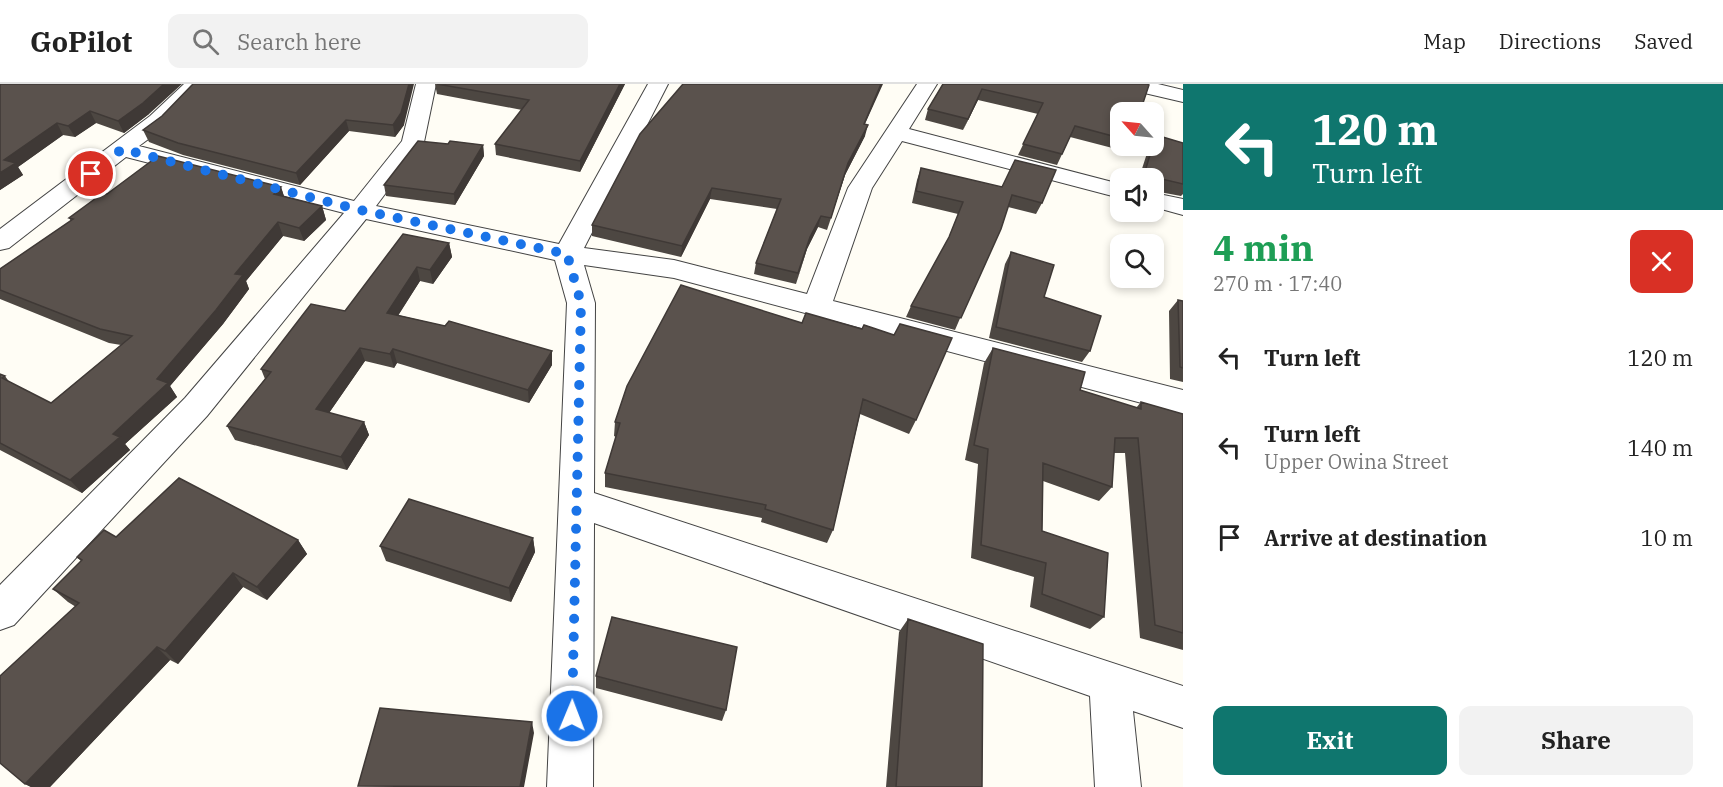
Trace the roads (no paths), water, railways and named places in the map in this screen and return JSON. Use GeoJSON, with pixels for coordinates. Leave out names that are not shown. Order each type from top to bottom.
{"type":"FeatureCollection","features":[{"type":"Feature","properties":{"kind":"street"},"geometry":{"type":"LineString","coordinates":[[0,242],[158,121],[196,84]]}},
{"type":"Feature","properties":{"kind":"street"},"geometry":{"type":"LineString","coordinates":[[0,612],[196,407],[360,210],[413,142],[426,84]]}},
{"type":"Feature","properties":{"kind":"street"},"geometry":{"type":"LineString","coordinates":[[570,787],[581,303],[567,254],[658,84]]}},
{"type":"Feature","properties":{"kind":"street"},"geometry":{"type":"LineString","coordinates":[[817,306],[860,188],[927,84]]}},
{"type":"Feature","properties":{"kind":"street"},"geometry":{"type":"LineString","coordinates":[[1130,84],[1183,96]]}},
{"type":"Feature","properties":{"kind":"street"},"geometry":{"type":"LineString","coordinates":[[897,133],[1110,188]]}},
{"type":"Feature","properties":{"kind":"street"},"geometry":{"type":"LineString","coordinates":[[122,149],[360,210],[567,254],[674,269],[1183,402]]}},
{"type":"Feature","properties":{"kind":"street"},"geometry":{"type":"LineString","coordinates":[[1164,202],[1183,207]]}},
{"type":"Feature","properties":{"kind":"street"},"geometry":{"type":"LineString","coordinates":[[577,502],[1110,685],[1183,707]]}},
{"type":"Feature","properties":{"kind":"street"},"geometry":{"type":"LineString","coordinates":[[1110,685],[1118,787]]}}]}
